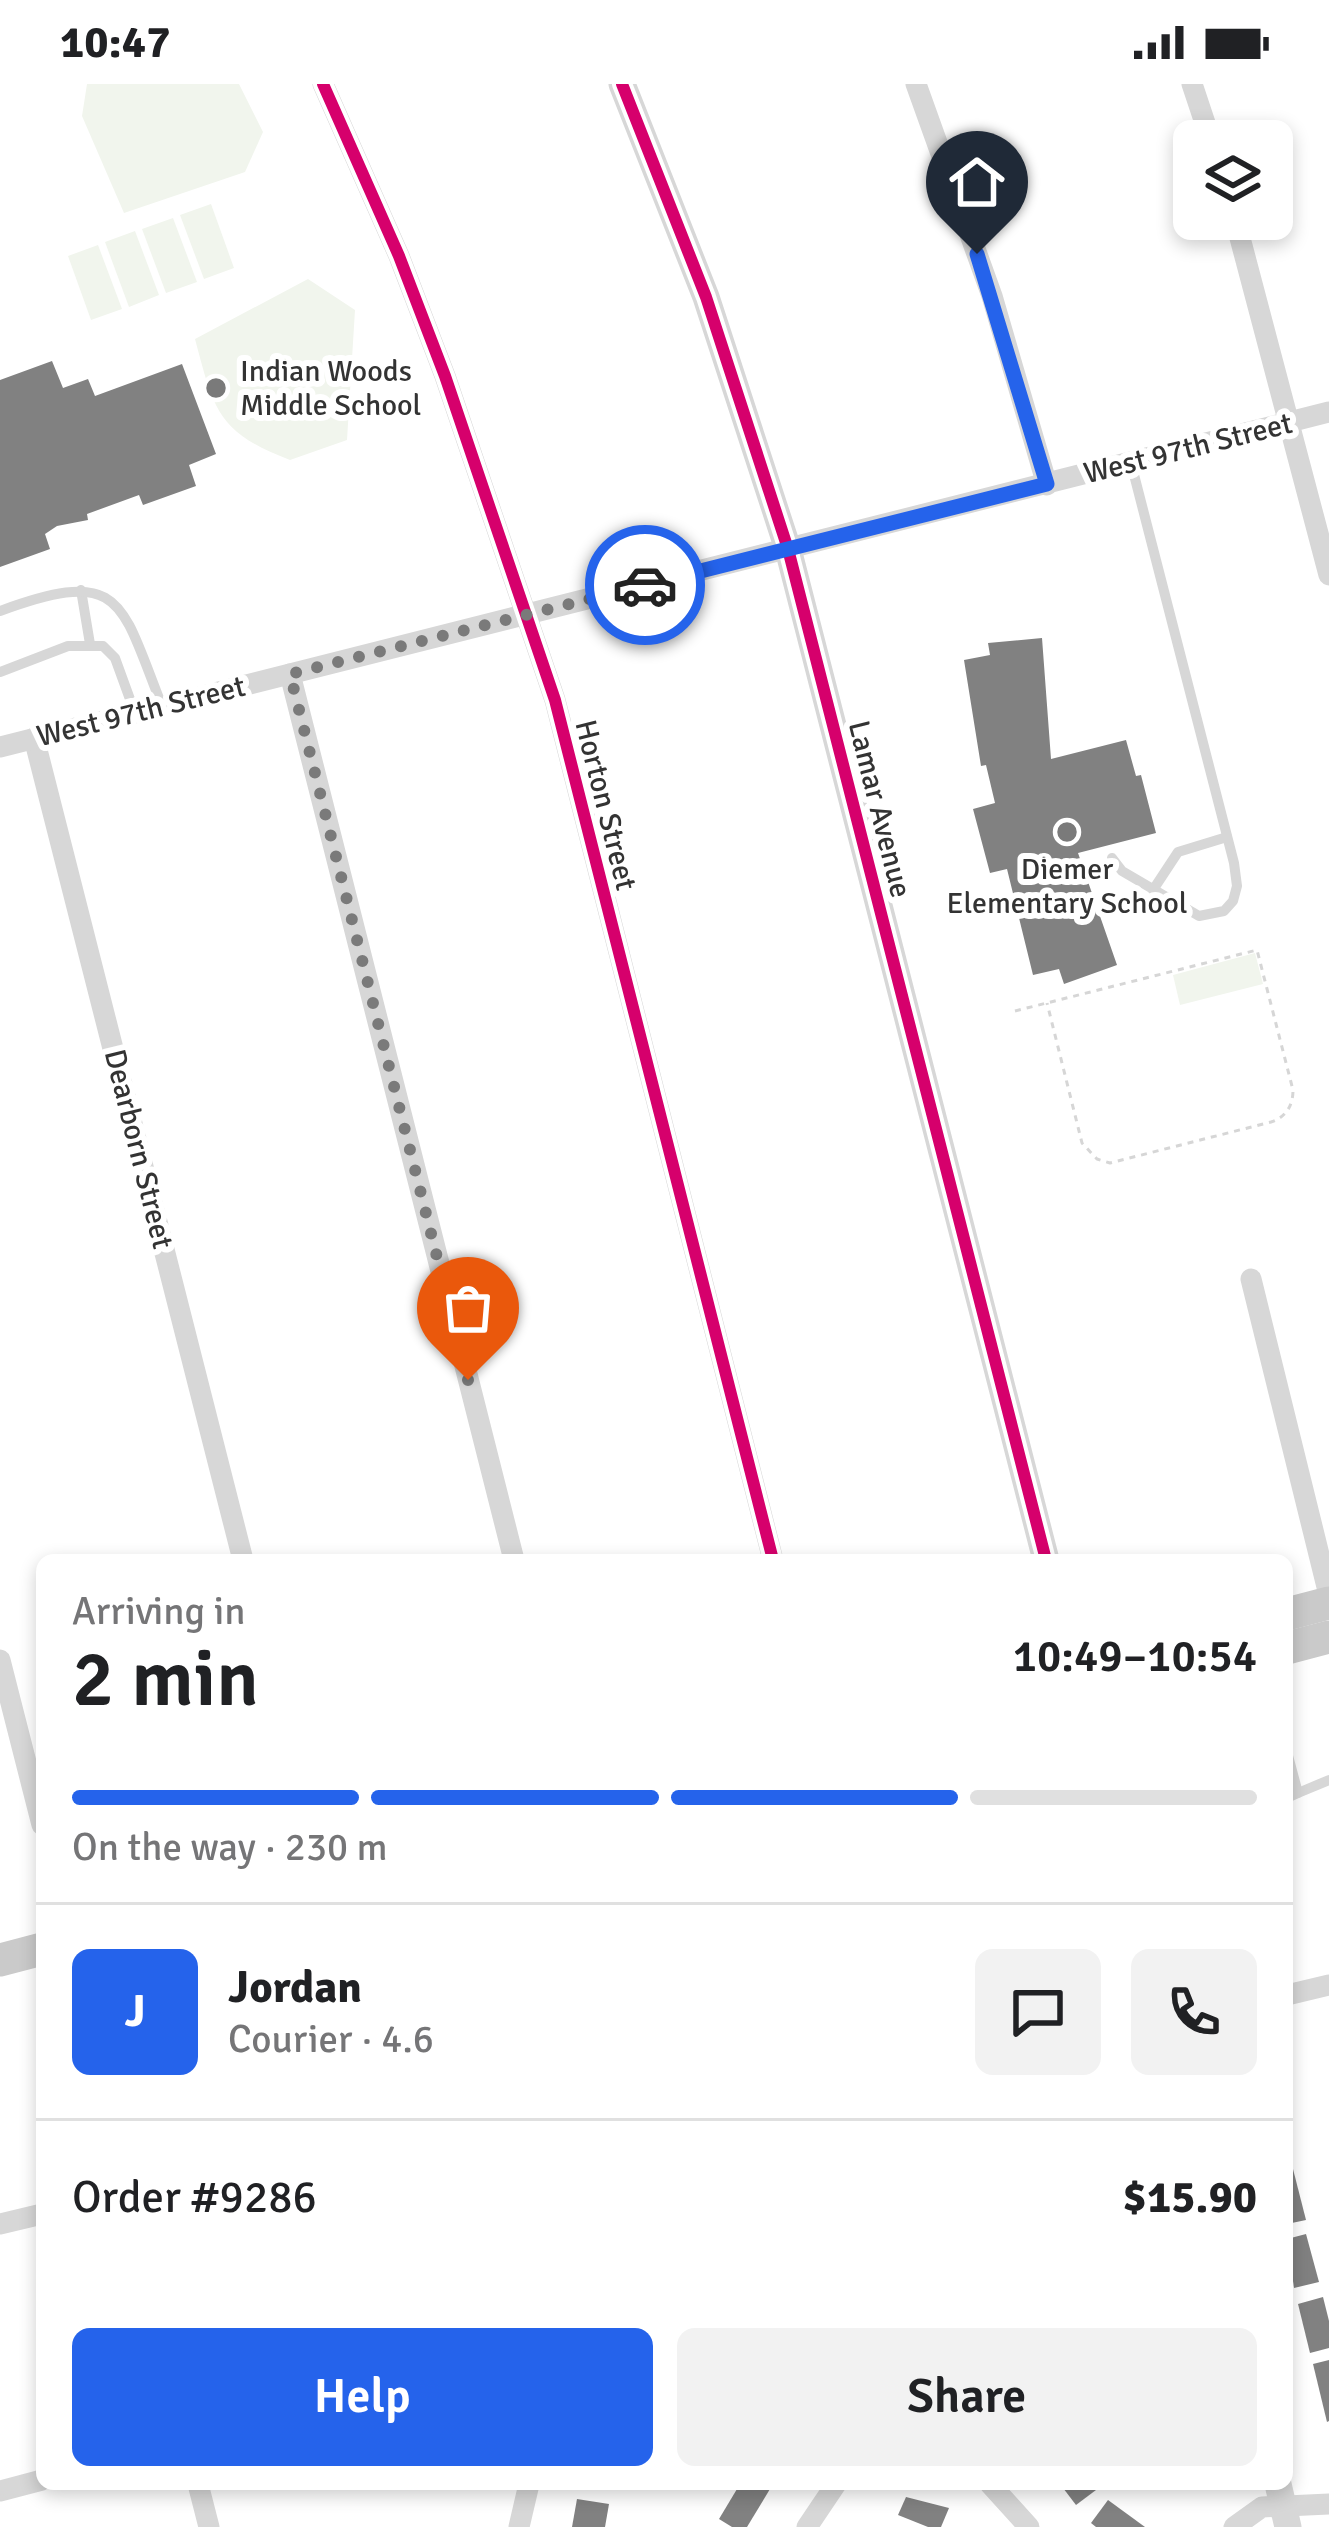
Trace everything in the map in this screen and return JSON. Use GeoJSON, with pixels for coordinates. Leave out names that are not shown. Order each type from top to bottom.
{"type":"FeatureCollection","features":[{"type":"Feature","properties":{"kind":"main road"},"geometry":{"type":"LineString","coordinates":[[1293,1611],[1329,1599]]}},
{"type":"Feature","properties":{"kind":"main road"},"geometry":{"type":"LineString","coordinates":[[1293,1646],[1329,1637]]}},
{"type":"Feature","properties":{"kind":"main road"},"geometry":{"type":"LineString","coordinates":[[0,1960],[36,1951]]}},
{"type":"Feature","properties":{"kind":"street","name":"Horton Street"},"geometry":{"type":"LineString","coordinates":[[323,84],[415,296],[555,700],[771,1554]]}},
{"type":"Feature","properties":{"kind":"street","name":"Lamar Avenue"},"geometry":{"type":"LineString","coordinates":[[622,84],[706,296],[788,549],[1044,1554]]}},
{"type":"Feature","properties":{"kind":"street"},"geometry":{"type":"LineString","coordinates":[[916,84],[992,296],[1047,484]]}},
{"type":"Feature","properties":{"kind":"street"},"geometry":{"type":"LineString","coordinates":[[1192,84],[1203,120]]}},
{"type":"Feature","properties":{"kind":"street"},"geometry":{"type":"LineString","coordinates":[[1241,240],[1329,575]]}},
{"type":"Feature","properties":{"kind":"street","name":"West 97th Street"},"geometry":{"type":"LineString","coordinates":[[0,747],[1329,412]]}},
{"type":"Feature","properties":{"kind":"street"},"geometry":{"type":"LineString","coordinates":[[290,674],[512,1554]]}},
{"type":"Feature","properties":{"kind":"street","name":"Dearborn Street"},"geometry":{"type":"LineString","coordinates":[[34,738],[241,1554]]}},
{"type":"Feature","properties":{"kind":"street"},"geometry":{"type":"LineString","coordinates":[[1251,1279],[1329,1599]]}},
{"type":"Feature","properties":{"kind":"street"},"geometry":{"type":"LineString","coordinates":[[0,1660],[36,1801]]}},
{"type":"Feature","properties":{"kind":"street"},"geometry":{"type":"LineString","coordinates":[[1293,1994],[1329,1985]]}},
{"type":"Feature","properties":{"kind":"street"},"geometry":{"type":"LineString","coordinates":[[0,2224],[36,2215]]}},
{"type":"Feature","properties":{"kind":"street"},"geometry":{"type":"LineString","coordinates":[[0,2491],[36,2482]]}},
{"type":"Feature","properties":{"kind":"street"},"geometry":{"type":"LineString","coordinates":[[199,2490],[208,2527]]}},
{"type":"Feature","properties":{"kind":"street"},"geometry":{"type":"LineString","coordinates":[[519,2527],[528,2490]]}},
{"type":"Feature","properties":{"kind":"street"},"geometry":{"type":"LineString","coordinates":[[807,2527],[832,2490]]}},
{"type":"Feature","properties":{"kind":"street"},"geometry":{"type":"LineString","coordinates":[[996,2490],[1029,2527]]}},
{"type":"Feature","properties":{"kind":"street"},"geometry":{"type":"LineString","coordinates":[[1234,2527],[1262,2507],[1329,2504]]}},
{"type":"Feature","properties":{"kind":"lane"},"geometry":{"type":"LineString","coordinates":[[1112,858],[1118,868],[1199,916],[1224,911],[1233,901],[1237,886],[1227,837],[1131,463]]}},
{"type":"Feature","properties":{"kind":"lane"},"geometry":{"type":"LineString","coordinates":[[0,611],[64,590],[107,598],[121,610],[161,706]]}},
{"type":"Feature","properties":{"kind":"lane"},"geometry":{"type":"LineString","coordinates":[[81,590],[91,644]]}},
{"type":"Feature","properties":{"kind":"lane"},"geometry":{"type":"LineString","coordinates":[[0,672],[68,646],[103,646],[115,658],[135,712]]}},
{"type":"Feature","properties":{"kind":"lane"},"geometry":{"type":"LineString","coordinates":[[1153,890],[1178,852],[1227,837]]}},
{"type":"Feature","properties":{"kind":"lane"},"geometry":{"type":"LineString","coordinates":[[1293,1796],[1329,1780]]}},
{"type":"Feature","properties":{"kind":"path"},"geometry":{"type":"LineString","coordinates":[[1015,1011],[1256,950],[1293,1090],[1291,1105],[1282,1117],[1270,1122],[1110,1162],[1097,1159],[1082,1143],[1047,1003]]}},
{"type":"Feature","properties":{"kind":"shaded area"},"geometry":{"type":"Polygon","coordinates":[[[87,84],[239,84],[263,132],[245,172],[124,213],[82,116],[87,84]]]}},
{"type":"Feature","properties":{"kind":"shaded area"},"geometry":{"type":"Polygon","coordinates":[[[211,204],[234,268],[204,279],[180,215],[211,204]]]}},
{"type":"Feature","properties":{"kind":"shaded area"},"geometry":{"type":"Polygon","coordinates":[[[173,218],[197,282],[166,293],[142,229],[173,218]]]}},
{"type":"Feature","properties":{"kind":"shaded area"},"geometry":{"type":"Polygon","coordinates":[[[135,231],[159,295],[129,307],[105,242],[135,231]]]}},
{"type":"Feature","properties":{"kind":"shaded area"},"geometry":{"type":"Polygon","coordinates":[[[98,245],[122,309],[91,320],[68,256],[98,245]]]}},
{"type":"Feature","properties":{"kind":"shaded area"},"geometry":{"type":"Polygon","coordinates":[[[308,279],[355,310],[347,440],[290,460],[247,439],[222,416],[195,339],[308,279]]]}},
{"type":"Feature","properties":{"kind":"shaded area"},"geometry":{"type":"Polygon","coordinates":[[[1255,953],[1263,984],[1180,1005],[1173,975],[1255,953]]]}},
{"type":"Feature","properties":{"kind":"building"},"geometry":{"type":"Polygon","coordinates":[[[52,361],[63,388],[88,379],[95,396],[182,364],[216,454],[189,465],[196,486],[143,505],[139,495],[87,514],[88,520],[57,526],[45,534],[50,549],[0,567],[0,380],[52,361]]]}},
{"type":"Feature","properties":{"kind":"building"},"geometry":{"type":"Polygon","coordinates":[[[1042,638],[1051,759],[1126,740],[1156,833],[1078,853],[1117,965],[1064,984],[1059,969],[1033,975],[1007,869],[990,873],[973,809],[995,803],[986,765],[981,766],[964,660],[990,655],[988,643],[1042,638]]]}},
{"type":"Feature","properties":{"kind":"building"},"geometry":{"type":"Polygon","coordinates":[[[1293,2169],[1306,2220],[1293,2223],[1293,2169]]]}},
{"type":"Feature","properties":{"kind":"building"},"geometry":{"type":"Polygon","coordinates":[[[1306,2234],[1319,2282],[1294,2288],[1293,2237],[1306,2234]]]}},
{"type":"Feature","properties":{"kind":"building"},"geometry":{"type":"Polygon","coordinates":[[[1323,2297],[1329,2348],[1310,2353],[1298,2304],[1323,2297]]]}},
{"type":"Feature","properties":{"kind":"building"},"geometry":{"type":"Polygon","coordinates":[[[1329,2360],[1329,2421],[1327,2422],[1313,2364],[1329,2360]]]}},
{"type":"Feature","properties":{"kind":"building"},"geometry":{"type":"Polygon","coordinates":[[[736,2490],[769,2490],[747,2527],[732,2527],[719,2519],[736,2490]]]}},
{"type":"Feature","properties":{"kind":"building"},"geometry":{"type":"Polygon","coordinates":[[[1065,2490],[1096,2490],[1076,2505],[1065,2490]]]}},
{"type":"Feature","properties":{"kind":"building"},"geometry":{"type":"Polygon","coordinates":[[[906,2497],[949,2508],[941,2527],[898,2515],[906,2497]]]}},
{"type":"Feature","properties":{"kind":"building"},"geometry":{"type":"Polygon","coordinates":[[[577,2499],[609,2504],[605,2527],[572,2527],[577,2499]]]}},
{"type":"Feature","properties":{"kind":"building"},"geometry":{"type":"Polygon","coordinates":[[[1108,2500],[1145,2527],[1096,2527],[1091,2523],[1108,2500]]]}},
{"type":"Feature","properties":{"kind":"cycle path"},"geometry":{"type":"LineString","coordinates":[[323,84],[399,256],[445,376],[555,700],[771,1554]]}},
{"type":"Feature","properties":{"kind":"cycle path"},"geometry":{"type":"LineString","coordinates":[[622,84],[706,297],[788,549],[1044,1554]]}},
{"type":"Feature","properties":{"kind":"way so far"},"geometry":{"type":"LineString","coordinates":[[468,1380],[290,674],[645,585]]}},
{"type":"Feature","properties":{"kind":"place","name":"Indian Woods Middle School"},"geometry":{"type":"Point","coordinates":[216,388]}},
{"type":"Feature","properties":{"kind":"place","name":"Diemer Elementary School"},"geometry":{"type":"Point","coordinates":[1067,832]}},
{"type":"Feature","properties":{"kind":"route"},"geometry":{"type":"LineString","coordinates":[[645,585],[1047,484],[977,254]]}}]}
